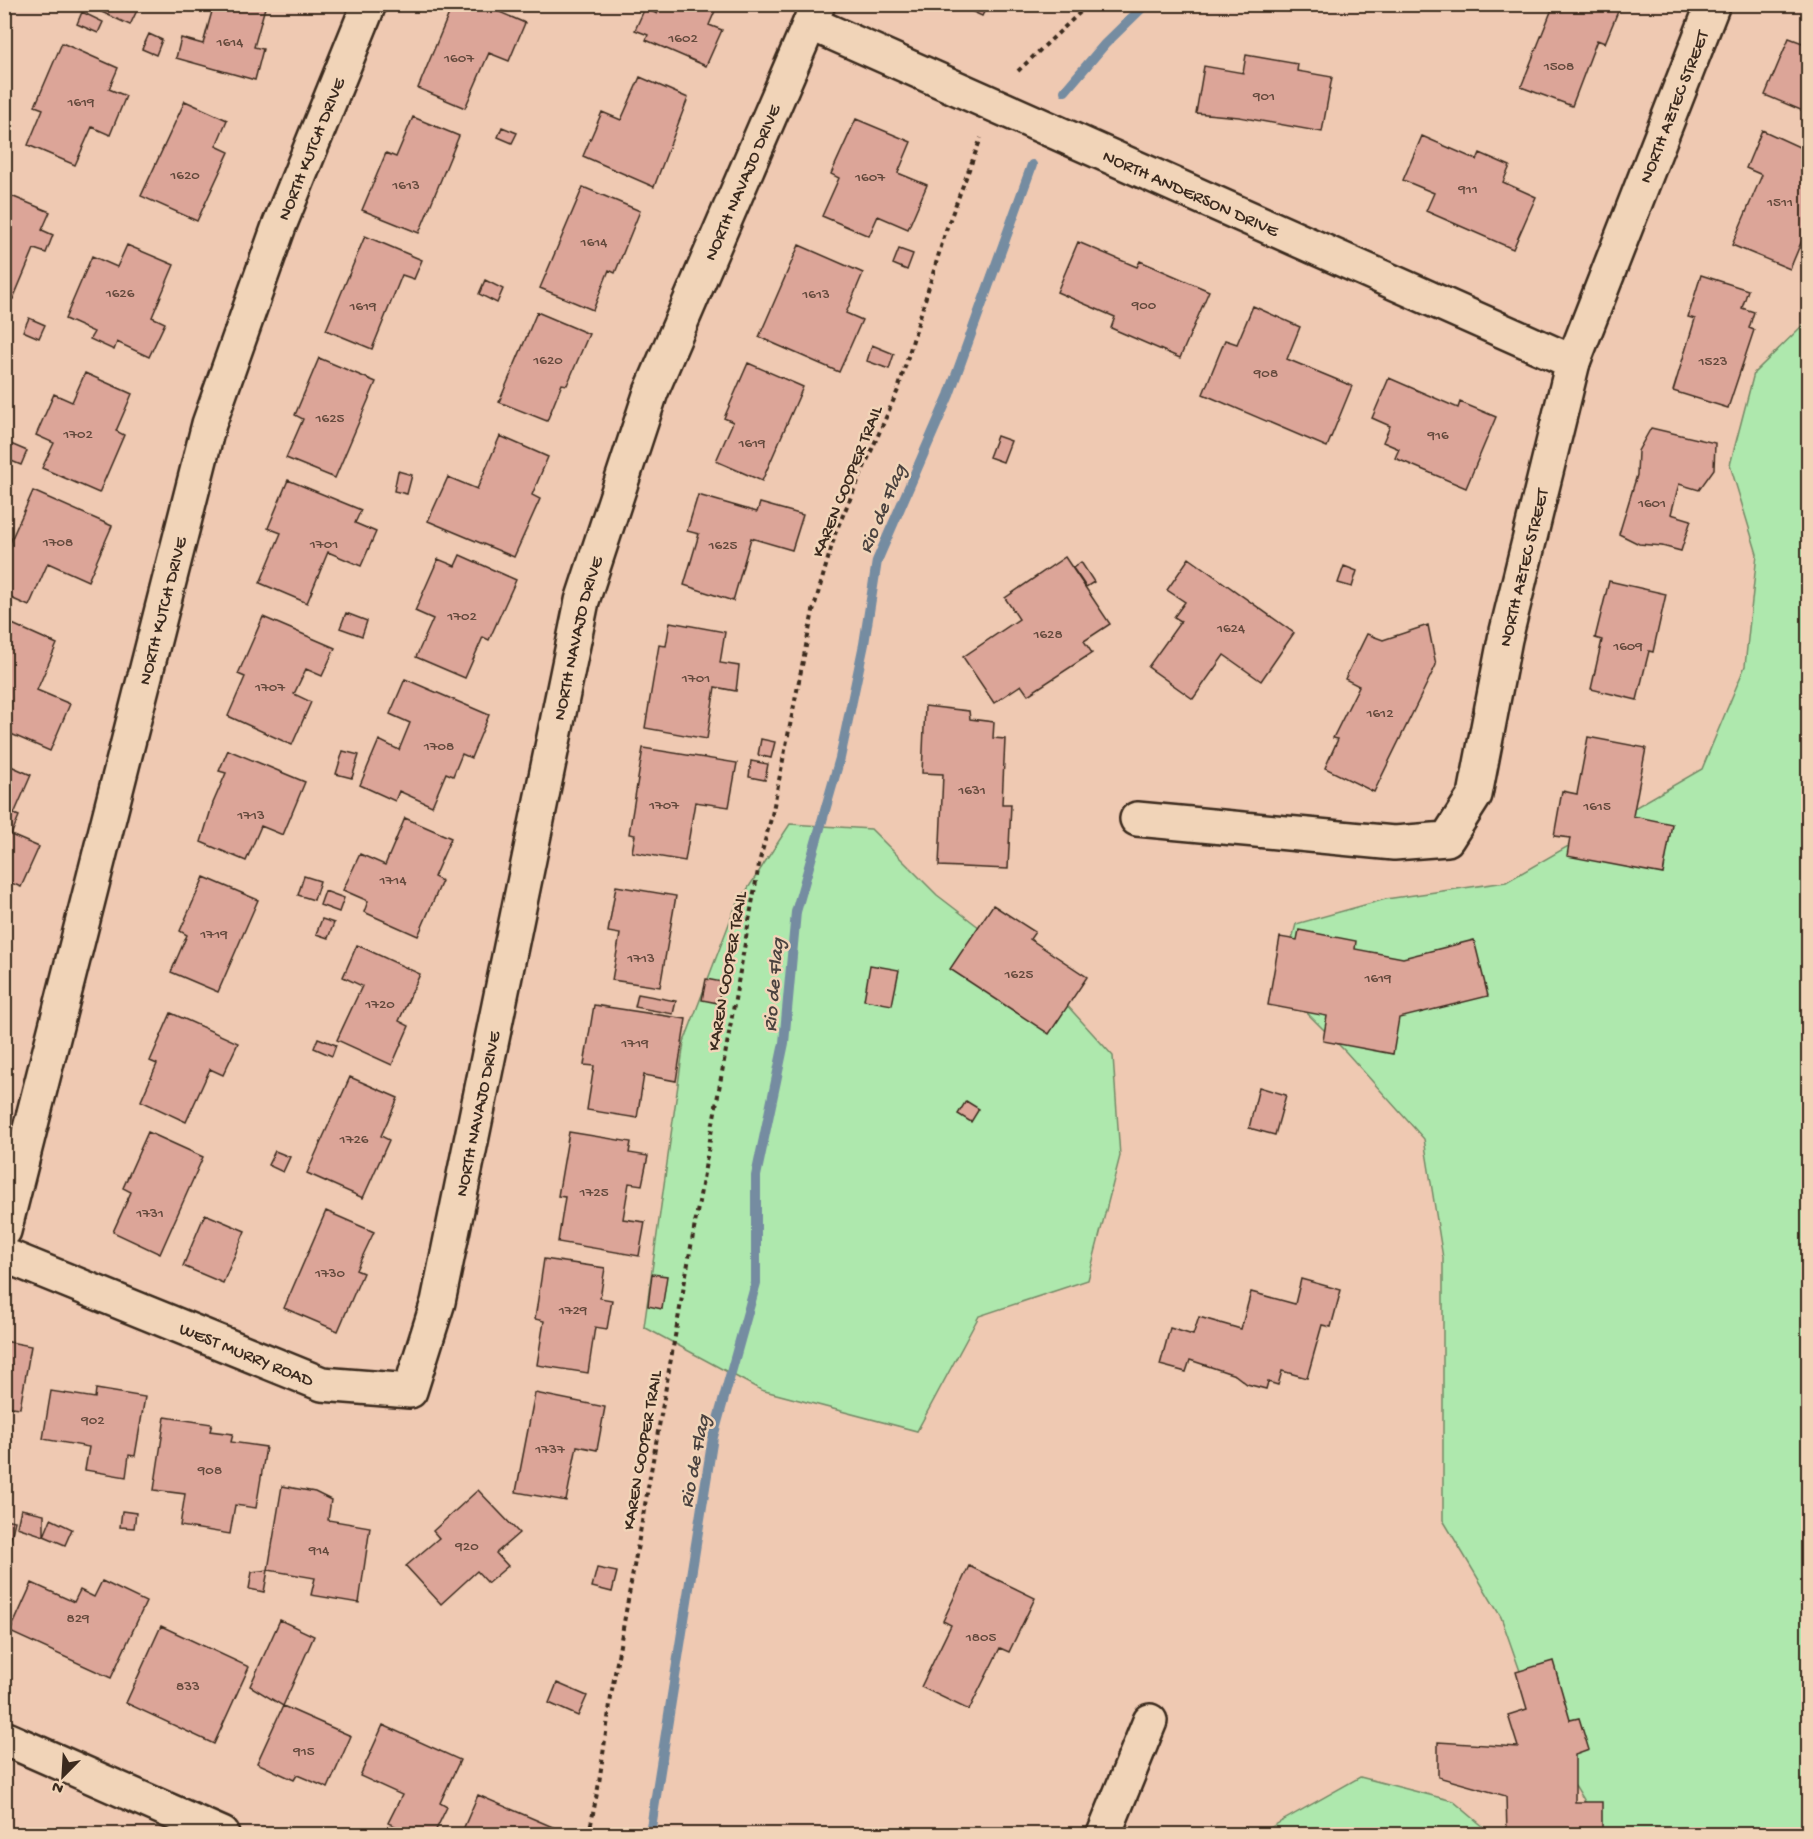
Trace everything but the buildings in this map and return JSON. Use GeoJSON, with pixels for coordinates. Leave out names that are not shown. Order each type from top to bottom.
{"type":"FeatureCollection","features":[{"type":"Feature","properties":{"kind":"street","name":"NORTH KUTCH DRIVE"},"geometry":{"type":"LineString","coordinates":[[4,1232],[209,424],[279,226],[369,4]]}},
{"type":"Feature","properties":{"kind":"street","name":"NORTH AZTEC STREET"},"geometry":{"type":"LineString","coordinates":[[1137,819],[1394,843],[1447,838],[1475,795],[1505,639],[1572,362],[1713,4]]}},
{"type":"Feature","properties":{"kind":"street","name":"NORTH ANDERSON DRIVE"},"geometry":{"type":"LineString","coordinates":[[814,14],[1572,362]]}},
{"type":"Feature","properties":{"kind":"street","name":"NORTH NAVAJO DRIVE"},"geometry":{"type":"LineString","coordinates":[[438,1302],[582,601],[651,392],[814,14]]}},
{"type":"Feature","properties":{"kind":"street","name":"WEST MURRY ROAD"},"geometry":{"type":"LineString","coordinates":[[4,1254],[322,1384],[410,1391],[438,1302]]}},
{"type":"Feature","properties":{"kind":"street"},"geometry":{"type":"LineString","coordinates":[[1104,1834],[1150,1721]]}},
{"type":"Feature","properties":{"kind":"street"},"geometry":{"type":"LineString","coordinates":[[4,1738],[222,1834]]}},
{"type":"Feature","properties":{"kind":"path"},"geometry":{"type":"LineString","coordinates":[[1018,71],[1089,4]]}},
{"type":"Feature","properties":{"kind":"path","name":"KAREN COOPER TRAIL"},"geometry":{"type":"LineString","coordinates":[[589,1834],[599,1783],[612,1690],[760,859],[772,815],[813,611],[836,531],[898,390],[946,230],[981,137]]}},
{"type":"Feature","properties":{"kind":"green space"},"geometry":{"type":"Polygon","coordinates":[[[1808,320],[1808,1834],[1578,1834],[1586,1803],[1539,1725],[1501,1617],[1443,1520],[1443,1258],[1424,1139],[1346,1052],[1280,986],[1296,924],[1386,899],[1506,882],[1702,769],[1745,666],[1757,554],[1730,465],[1754,373],[1808,320]]]}},
{"type":"Feature","properties":{"kind":"green space"},"geometry":{"type":"Polygon","coordinates":[[[790,824],[871,829],[937,895],[1035,970],[1113,1056],[1120,1156],[1088,1280],[979,1316],[917,1431],[761,1390],[644,1327],[684,1042],[735,908],[790,824]]]}},
{"type":"Feature","properties":{"kind":"green space"},"geometry":{"type":"Polygon","coordinates":[[[1360,1777],[1453,1801],[1492,1834],[1259,1834],[1360,1777]]]}},
{"type":"Feature","properties":{"kind":"waterway","name":"Rio de Flag"},"geometry":{"type":"LineString","coordinates":[[1065,91],[1105,44],[1146,4]]}},
{"type":"Feature","properties":{"kind":"waterway","name":"Rio de Flag"},"geometry":{"type":"LineString","coordinates":[[650,1834],[713,1437],[756,1283],[756,1176],[784,1043],[796,912],[840,758],[864,644],[877,561],[949,395],[1032,165]]}}]}
